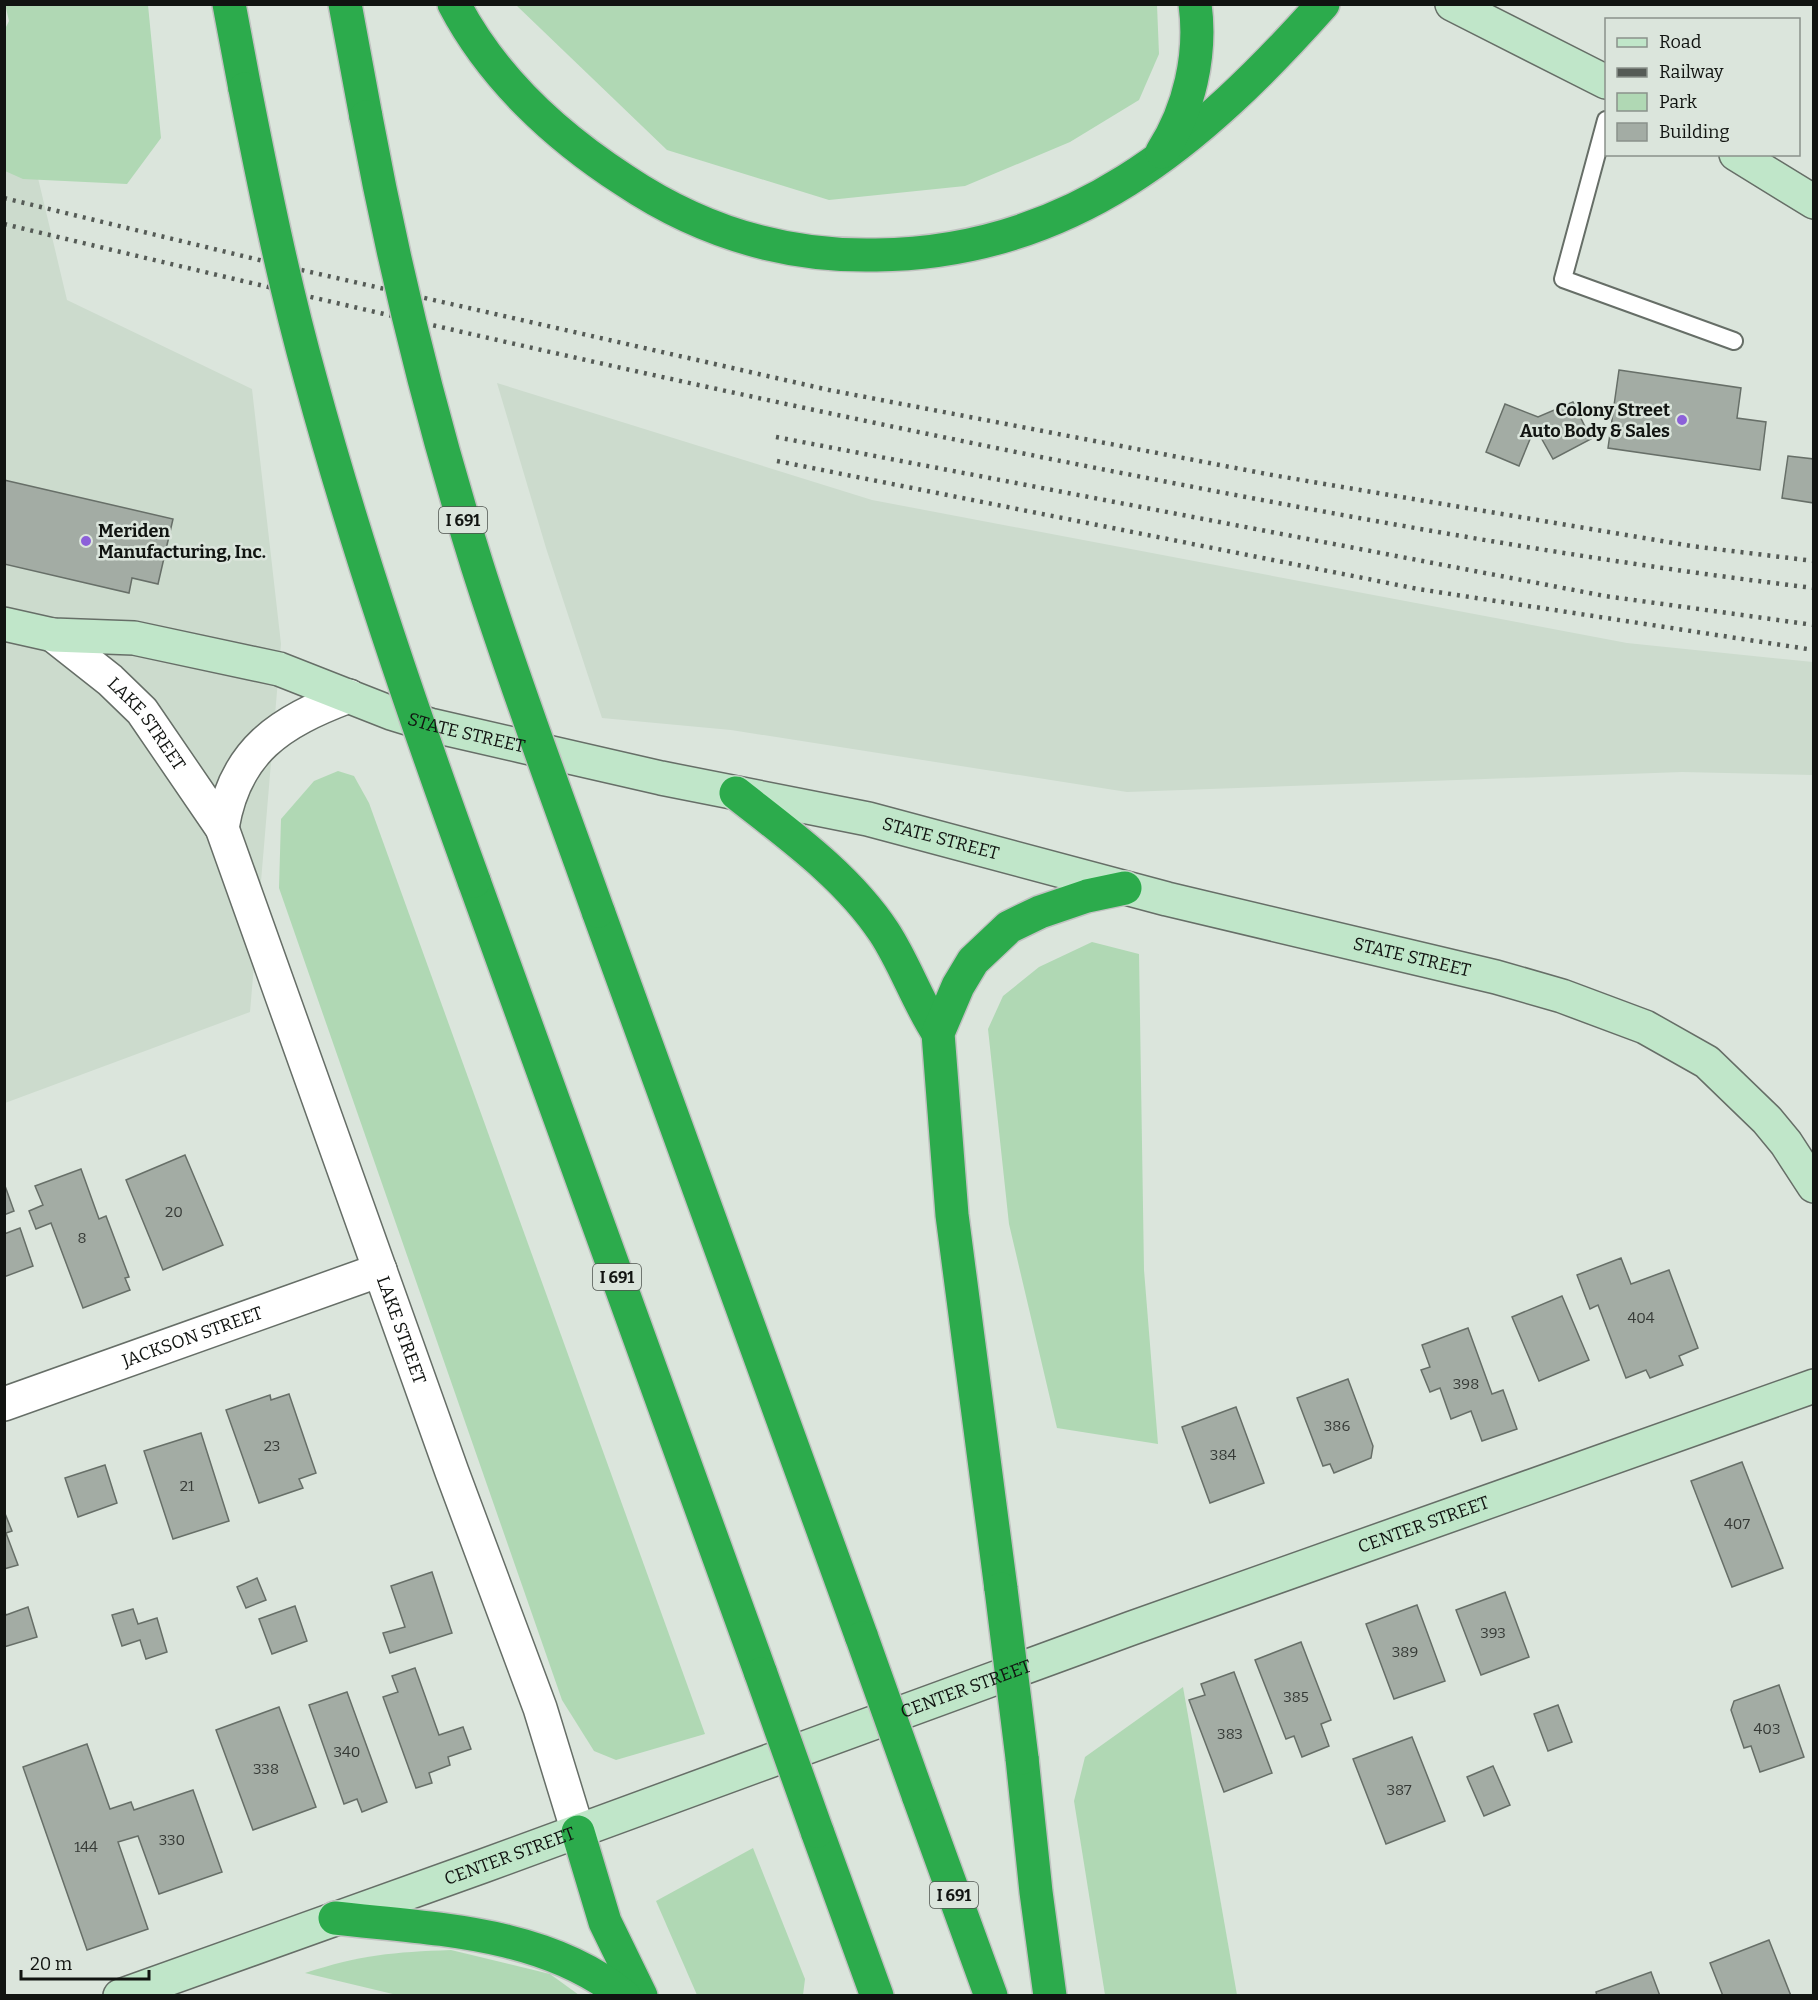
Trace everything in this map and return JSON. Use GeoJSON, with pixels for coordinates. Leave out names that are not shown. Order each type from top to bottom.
{"type":"FeatureCollection","features":[{"type":"Feature","properties":{"kind":"highway","name":"I 691"},"geometry":{"type":"LineString","coordinates":[[230,4],[245,89],[289,295],[332,457],[404,687],[877,1995]]}},
{"type":"Feature","properties":{"kind":"highway","name":"I 691"},"geometry":{"type":"LineString","coordinates":[[345,4],[366,117],[411,328],[449,473],[508,660],[991,1995]]}},
{"type":"Feature","properties":{"kind":"highway"},"geometry":{"type":"LineString","coordinates":[[454,4],[473,36],[511,85],[555,127],[597,162],[639,190],[694,220],[734,235],[776,246],[818,253],[870,256],[927,253],[982,244],[1059,218],[1097,198],[1195,132],[1233,99],[1323,4]]}},
{"type":"Feature","properties":{"kind":"highway"},"geometry":{"type":"LineString","coordinates":[[1157,159],[1176,127],[1188,94],[1197,34],[1195,4]]}},
{"type":"Feature","properties":{"kind":"highway"},"geometry":{"type":"LineString","coordinates":[[736,793],[814,858],[867,909],[896,952],[939,1033],[952,1215],[1001,1589],[1050,1995]]}},
{"type":"Feature","properties":{"kind":"highway"},"geometry":{"type":"LineString","coordinates":[[939,1033],[966,972],[981,951],[1009,927],[1068,903],[1125,888]]}},
{"type":"Feature","properties":{"kind":"highway"},"geometry":{"type":"LineString","coordinates":[[578,1832],[605,1922],[642,1995]]}},
{"type":"Feature","properties":{"kind":"highway"},"geometry":{"type":"LineString","coordinates":[[335,1918],[466,1934],[526,1947],[583,1967],[624,1995]]}},
{"type":"Feature","properties":{"kind":"main road"},"geometry":{"type":"LineString","coordinates":[[1452,4],[1605,81]]}},
{"type":"Feature","properties":{"kind":"main road"},"geometry":{"type":"LineString","coordinates":[[1739,156],[1814,202]]}},
{"type":"Feature","properties":{"kind":"main road","name":"STATE STREET"},"geometry":{"type":"LineString","coordinates":[[4,624],[53,635],[113,636],[185,648],[279,669],[430,725],[736,793],[868,819],[1125,888],[1496,976],[1581,1002],[1645,1027],[1688,1049],[1727,1080],[1786,1143],[1814,1186]]}},
{"type":"Feature","properties":{"kind":"main road","name":"CENTER STREET"},"geometry":{"type":"LineString","coordinates":[[120,1995],[578,1832],[1166,1616],[1814,1386]]}},
{"type":"Feature","properties":{"kind":"street","name":"LAKE STREET"},"geometry":{"type":"LineString","coordinates":[[53,635],[110,680],[142,711],[222,828],[540,1708],[578,1832]]}},
{"type":"Feature","properties":{"kind":"street"},"geometry":{"type":"LineString","coordinates":[[222,828],[232,790],[255,749],[293,721],[349,696]]}},
{"type":"Feature","properties":{"kind":"street","name":"JACKSON STREET"},"geometry":{"type":"LineString","coordinates":[[4,1404],[380,1270]]}},
{"type":"Feature","properties":{"kind":"lane"},"geometry":{"type":"LineString","coordinates":[[1605,124],[1563,279],[1734,341]]}},
{"type":"Feature","properties":{"kind":"shaded area"},"geometry":{"type":"Polygon","coordinates":[[[4,35],[67,300],[252,389],[281,644],[250,1012],[5,1103],[4,35]]]}},
{"type":"Feature","properties":{"kind":"shaded area"},"geometry":{"type":"Polygon","coordinates":[[[497,383],[872,500],[1627,643],[1813,662],[1813,775],[1682,772],[1127,792],[731,730],[602,718],[546,548],[497,383]]]}},
{"type":"Feature","properties":{"kind":"green space"},"geometry":{"type":"Polygon","coordinates":[[[5,4],[148,5],[161,138],[127,184],[23,179],[5,171],[4,31],[9,21],[5,4]]]}},
{"type":"Feature","properties":{"kind":"green space"},"geometry":{"type":"Polygon","coordinates":[[[516,5],[1157,5],[1159,54],[1139,100],[1070,142],[965,186],[829,200],[667,150],[516,5]]]}},
{"type":"Feature","properties":{"kind":"green space"},"geometry":{"type":"Polygon","coordinates":[[[338,771],[354,776],[369,803],[705,1734],[616,1760],[594,1751],[562,1700],[279,888],[281,819],[314,781],[338,771]]]}},
{"type":"Feature","properties":{"kind":"green space"},"geometry":{"type":"Polygon","coordinates":[[[1092,942],[1139,954],[1144,1270],[1158,1444],[1057,1428],[1009,1224],[988,1029],[1003,996],[1039,967],[1092,942]]]}},
{"type":"Feature","properties":{"kind":"green space"},"geometry":{"type":"Polygon","coordinates":[[[1183,1687],[1237,1995],[1105,1995],[1074,1801],[1085,1757],[1183,1687]]]}},
{"type":"Feature","properties":{"kind":"green space"},"geometry":{"type":"Polygon","coordinates":[[[753,1848],[805,1979],[803,1995],[697,1995],[656,1901],[753,1848]]]}},
{"type":"Feature","properties":{"kind":"green space"},"geometry":{"type":"Polygon","coordinates":[[[451,1950],[550,1974],[579,1995],[397,1995],[305,1973],[377,1955],[451,1950]]]}},
{"type":"Feature","properties":{"kind":"building","name":"Colony Street Auto Body & Sales"},"geometry":{"type":"Polygon","coordinates":[[[1619,370],[1741,388],[1737,418],[1766,422],[1760,470],[1608,448],[1619,370]]]}},
{"type":"Feature","properties":{"kind":"building"},"geometry":{"type":"Polygon","coordinates":[[[1573,402],[1591,439],[1553,459],[1535,427],[1519,466],[1486,452],[1505,404],[1538,417],[1573,402]]]}},
{"type":"Feature","properties":{"kind":"building"},"geometry":{"type":"Polygon","coordinates":[[[1788,456],[1814,459],[1814,503],[1782,498],[1788,456]]]}},
{"type":"Feature","properties":{"kind":"building","name":"Meriden Manufacturing, Inc."},"geometry":{"type":"Polygon","coordinates":[[[4,480],[173,519],[158,584],[132,578],[129,593],[4,564],[4,480]]]}},
{"type":"Feature","properties":{"kind":"building"},"geometry":{"type":"Polygon","coordinates":[[[185,1155],[223,1245],[163,1270],[126,1180],[185,1155]]]}},
{"type":"Feature","properties":{"kind":"building"},"geometry":{"type":"Polygon","coordinates":[[[81,1169],[99,1219],[106,1216],[129,1277],[125,1278],[130,1290],[83,1308],[51,1223],[36,1229],[29,1211],[43,1205],[35,1186],[81,1169]]]}},
{"type":"Feature","properties":{"kind":"building"},"geometry":{"type":"Polygon","coordinates":[[[4,1183],[14,1211],[4,1215],[4,1183]]]}},
{"type":"Feature","properties":{"kind":"building"},"geometry":{"type":"Polygon","coordinates":[[[20,1228],[33,1266],[4,1277],[4,1234],[20,1228]]]}},
{"type":"Feature","properties":{"kind":"building"},"geometry":{"type":"Polygon","coordinates":[[[1621,1258],[1631,1284],[1669,1270],[1698,1348],[1679,1356],[1683,1365],[1650,1378],[1646,1370],[1626,1378],[1598,1305],[1590,1309],[1577,1275],[1621,1258]]]}},
{"type":"Feature","properties":{"kind":"building"},"geometry":{"type":"Polygon","coordinates":[[[1562,1296],[1589,1360],[1539,1381],[1512,1317],[1562,1296]]]}},
{"type":"Feature","properties":{"kind":"building"},"geometry":{"type":"Polygon","coordinates":[[[1468,1328],[1492,1394],[1503,1390],[1517,1429],[1482,1441],[1471,1411],[1451,1419],[1440,1388],[1430,1392],[1421,1370],[1430,1367],[1422,1345],[1468,1328]]]}},
{"type":"Feature","properties":{"kind":"building"},"geometry":{"type":"Polygon","coordinates":[[[1348,1379],[1373,1446],[1371,1458],[1334,1473],[1330,1464],[1323,1466],[1297,1398],[1348,1379]]]}},
{"type":"Feature","properties":{"kind":"building"},"geometry":{"type":"Polygon","coordinates":[[[289,1394],[316,1473],[299,1479],[303,1488],[259,1503],[226,1410],[270,1395],[271,1400],[289,1394]]]}},
{"type":"Feature","properties":{"kind":"building"},"geometry":{"type":"Polygon","coordinates":[[[1236,1407],[1264,1483],[1210,1503],[1182,1427],[1236,1407]]]}},
{"type":"Feature","properties":{"kind":"building"},"geometry":{"type":"Polygon","coordinates":[[[201,1433],[229,1521],[173,1539],[144,1451],[201,1433]]]}},
{"type":"Feature","properties":{"kind":"building"},"geometry":{"type":"Polygon","coordinates":[[[1742,1462],[1783,1568],[1732,1587],[1691,1481],[1742,1462]]]}},
{"type":"Feature","properties":{"kind":"building"},"geometry":{"type":"Polygon","coordinates":[[[105,1465],[117,1503],[78,1517],[65,1478],[105,1465]]]}},
{"type":"Feature","properties":{"kind":"building"},"geometry":{"type":"Polygon","coordinates":[[[4,1511],[12,1531],[6,1533],[18,1565],[4,1569],[4,1511]]]}},
{"type":"Feature","properties":{"kind":"building"},"geometry":{"type":"Polygon","coordinates":[[[432,1572],[452,1633],[390,1653],[383,1633],[405,1627],[391,1586],[432,1572]]]}},
{"type":"Feature","properties":{"kind":"building"},"geometry":{"type":"Polygon","coordinates":[[[257,1578],[266,1600],[246,1608],[237,1587],[257,1578]]]}},
{"type":"Feature","properties":{"kind":"building"},"geometry":{"type":"Polygon","coordinates":[[[1505,1592],[1529,1657],[1481,1675],[1456,1610],[1505,1592]]]}},
{"type":"Feature","properties":{"kind":"building"},"geometry":{"type":"Polygon","coordinates":[[[1417,1605],[1445,1681],[1394,1699],[1366,1624],[1417,1605]]]}},
{"type":"Feature","properties":{"kind":"building"},"geometry":{"type":"Polygon","coordinates":[[[295,1606],[307,1641],[272,1654],[259,1619],[295,1606]]]}},
{"type":"Feature","properties":{"kind":"building"},"geometry":{"type":"Polygon","coordinates":[[[28,1607],[37,1637],[4,1647],[4,1610],[6,1615],[28,1607]]]}},
{"type":"Feature","properties":{"kind":"building"},"geometry":{"type":"Polygon","coordinates":[[[133,1609],[138,1624],[157,1618],[167,1652],[146,1659],[140,1640],[122,1646],[112,1615],[133,1609]]]}},
{"type":"Feature","properties":{"kind":"building"},"geometry":{"type":"Polygon","coordinates":[[[1301,1642],[1331,1720],[1321,1724],[1329,1746],[1302,1757],[1294,1736],[1286,1739],[1255,1660],[1301,1642]]]}},
{"type":"Feature","properties":{"kind":"building"},"geometry":{"type":"Polygon","coordinates":[[[415,1668],[439,1735],[463,1727],[471,1749],[448,1757],[450,1765],[429,1773],[432,1783],[416,1788],[383,1697],[398,1692],[392,1676],[415,1668]]]}},
{"type":"Feature","properties":{"kind":"building"},"geometry":{"type":"Polygon","coordinates":[[[1234,1672],[1272,1773],[1224,1792],[1189,1700],[1205,1695],[1201,1684],[1234,1672]]]}},
{"type":"Feature","properties":{"kind":"building"},"geometry":{"type":"Polygon","coordinates":[[[1779,1685],[1804,1757],[1760,1772],[1751,1746],[1744,1748],[1731,1710],[1734,1701],[1779,1685]]]}},
{"type":"Feature","properties":{"kind":"building"},"geometry":{"type":"Polygon","coordinates":[[[347,1692],[387,1802],[362,1812],[357,1799],[344,1804],[309,1705],[347,1692]]]}},
{"type":"Feature","properties":{"kind":"building"},"geometry":{"type":"Polygon","coordinates":[[[1558,1705],[1572,1742],[1548,1751],[1534,1714],[1558,1705]]]}},
{"type":"Feature","properties":{"kind":"building"},"geometry":{"type":"Polygon","coordinates":[[[279,1707],[316,1807],[253,1830],[216,1730],[279,1707]]]}},
{"type":"Feature","properties":{"kind":"building"},"geometry":{"type":"Polygon","coordinates":[[[1412,1737],[1445,1821],[1386,1844],[1353,1759],[1412,1737]]]}},
{"type":"Feature","properties":{"kind":"building"},"geometry":{"type":"Polygon","coordinates":[[[87,1744],[110,1809],[131,1802],[134,1810],[193,1790],[222,1872],[159,1894],[138,1836],[118,1842],[148,1929],[87,1950],[23,1767],[87,1744]]]}},
{"type":"Feature","properties":{"kind":"building"},"geometry":{"type":"Polygon","coordinates":[[[1493,1766],[1510,1805],[1484,1816],[1467,1777],[1493,1766]]]}},
{"type":"Feature","properties":{"kind":"building"},"geometry":{"type":"Polygon","coordinates":[[[1769,1940],[1791,1996],[1723,1996],[1710,1963],[1769,1940]]]}},
{"type":"Feature","properties":{"kind":"building"},"geometry":{"type":"Polygon","coordinates":[[[1651,1972],[1660,1996],[1597,1996],[1596,1992],[1651,1972]]]}},
{"type":"Feature","properties":{"kind":"railway"},"geometry":{"type":"LineString","coordinates":[[4,198],[284,266],[829,390],[1272,475],[1691,546],[1814,561]]}},
{"type":"Feature","properties":{"kind":"railway"},"geometry":{"type":"LineString","coordinates":[[4,224],[546,351],[818,411],[1091,467],[1451,534],[1632,563],[1814,588]]}},
{"type":"Feature","properties":{"kind":"railway"},"geometry":{"type":"LineString","coordinates":[[776,437],[1605,596],[1814,625]]}},
{"type":"Feature","properties":{"kind":"railway"},"geometry":{"type":"LineString","coordinates":[[777,461],[1418,589],[1814,650]]}},
{"type":"Feature","properties":{"kind":"place","name":"Colony Street Auto Body & Sales"},"geometry":{"type":"Point","coordinates":[1682,420]}},
{"type":"Feature","properties":{"kind":"place","name":"Meriden Manufacturing, Inc."},"geometry":{"type":"Point","coordinates":[86,541]}}]}
